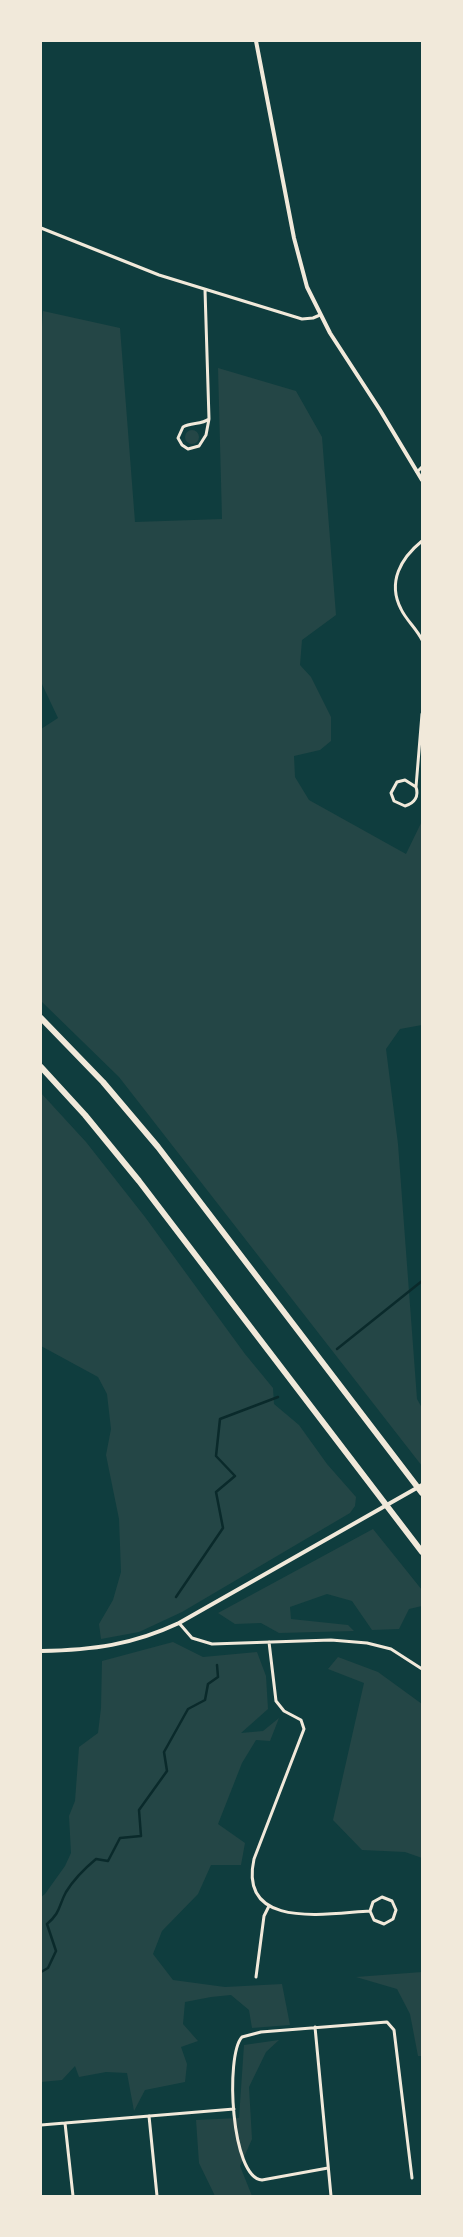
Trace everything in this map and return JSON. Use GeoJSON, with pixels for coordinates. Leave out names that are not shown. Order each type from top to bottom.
{"type":"FeatureCollection","features":[{"type":"Feature","properties":{"kind":"highway"},"geometry":{"type":"LineString","coordinates":[[41,1018],[103,1082],[158,1147],[422,1493]]}},
{"type":"Feature","properties":{"kind":"highway"},"geometry":{"type":"LineString","coordinates":[[41,1067],[85,1115],[134,1175],[422,1552]]}},
{"type":"Feature","properties":{"kind":"street"},"geometry":{"type":"LineString","coordinates":[[256,41],[298,256],[307,287],[320,315],[420,472],[422,480]]}},
{"type":"Feature","properties":{"kind":"street"},"geometry":{"type":"LineString","coordinates":[[41,228],[116,259],[205,290],[302,319],[313,318],[320,315]]}},
{"type":"Feature","properties":{"kind":"street"},"geometry":{"type":"LineString","coordinates":[[205,290],[209,420],[206,435],[199,446],[188,449],[182,445],[178,438],[183,427],[190,424],[200,424],[209,420]]}},
{"type":"Feature","properties":{"kind":"street"},"geometry":{"type":"LineString","coordinates":[[420,472],[422,467]]}},
{"type":"Feature","properties":{"kind":"street"},"geometry":{"type":"LineString","coordinates":[[422,541],[408,552],[399,566],[395,581],[401,609],[422,640]]}},
{"type":"Feature","properties":{"kind":"street"},"geometry":{"type":"LineString","coordinates":[[416,787],[405,780],[397,782],[391,793],[394,801],[401,806],[413,803],[417,795],[416,787],[422,714]]}},
{"type":"Feature","properties":{"kind":"street"},"geometry":{"type":"LineString","coordinates":[[41,1651],[90,1650],[117,1645],[144,1638],[179,1623],[422,1485]]}},
{"type":"Feature","properties":{"kind":"street"},"geometry":{"type":"LineString","coordinates":[[179,1623],[190,1636],[203,1642],[226,1644],[331,1640],[367,1643],[391,1649],[422,1669]]}},
{"type":"Feature","properties":{"kind":"street"},"geometry":{"type":"LineString","coordinates":[[269,1642],[277,1703],[284,1711],[301,1720],[304,1729],[253,1863],[254,1884],[260,1897],[268,1906],[282,1913],[294,1915],[370,1911]]}},
{"type":"Feature","properties":{"kind":"street"},"geometry":{"type":"LineString","coordinates":[[382,1897],[392,1901],[396,1910],[393,1919],[384,1924],[374,1920],[370,1911],[373,1902],[382,1897]]}},
{"type":"Feature","properties":{"kind":"street"},"geometry":{"type":"LineString","coordinates":[[256,1978],[264,1916],[268,1906]]}},
{"type":"Feature","properties":{"kind":"street"},"geometry":{"type":"LineString","coordinates":[[328,2168],[262,2180],[253,2178],[248,2171],[237,2139],[234,2109],[237,2044],[238,2040],[245,2035],[315,2027],[387,2022],[394,2030],[412,2178]]}},
{"type":"Feature","properties":{"kind":"street"},"geometry":{"type":"LineString","coordinates":[[315,2027],[331,2196]]}},
{"type":"Feature","properties":{"kind":"street"},"geometry":{"type":"LineString","coordinates":[[41,2125],[234,2109]]}},
{"type":"Feature","properties":{"kind":"street"},"geometry":{"type":"LineString","coordinates":[[149,2116],[157,2196]]}},
{"type":"Feature","properties":{"kind":"street"},"geometry":{"type":"LineString","coordinates":[[65,2123],[73,2196]]}},
{"type":"Feature","properties":{"kind":"shaded area"},"geometry":{"type":"Polygon","coordinates":[[[43,311],[120,328],[135,522],[222,519],[218,368],[296,391],[322,437],[336,615],[302,640],[300,665],[311,677],[331,717],[331,741],[320,750],[294,756],[295,777],[309,800],[406,854],[422,821],[422,1025],[400,1029],[386,1049],[398,1144],[417,1399],[422,1408],[422,1466],[119,1077],[41,1001],[41,729],[58,718],[41,682],[41,341],[43,311]]]}},
{"type":"Feature","properties":{"kind":"shaded area"},"geometry":{"type":"Polygon","coordinates":[[[192,430],[197,432],[199,437],[197,442],[192,444],[187,442],[185,437],[187,432],[192,430]]]}},
{"type":"Feature","properties":{"kind":"shaded area"},"geometry":{"type":"Polygon","coordinates":[[[41,1093],[86,1142],[145,1217],[245,1354],[273,1388],[274,1404],[299,1425],[327,1464],[356,1497],[355,1506],[350,1513],[182,1612],[139,1632],[101,1639],[99,1624],[113,1600],[121,1572],[119,1519],[106,1455],[111,1429],[107,1394],[98,1377],[41,1346],[41,1093]]]}},
{"type":"Feature","properties":{"kind":"shaded area"},"geometry":{"type":"Polygon","coordinates":[[[373,1529],[422,1590],[422,1606],[409,1609],[399,1629],[372,1630],[352,1601],[327,1594],[290,1607],[291,1619],[348,1625],[354,1631],[279,1633],[261,1623],[235,1624],[218,1613],[373,1529]]]}},
{"type":"Feature","properties":{"kind":"shaded area"},"geometry":{"type":"Polygon","coordinates":[[[173,1642],[203,1657],[257,1652],[266,1676],[268,1709],[241,1733],[263,1731],[279,1718],[270,1741],[256,1740],[242,1763],[218,1824],[245,1843],[241,1865],[211,1865],[198,1894],[162,1931],[153,1954],[173,1980],[225,1987],[282,1984],[290,2025],[252,2028],[249,2010],[231,1995],[185,2002],[183,2024],[198,2041],[181,2047],[187,2064],[185,2082],[145,2090],[134,2111],[127,2073],[106,2072],[79,2077],[75,2066],[62,2080],[41,2082],[41,1897],[45,1894],[65,1866],[71,1853],[69,1816],[75,1801],[79,1747],[98,1733],[101,1708],[102,1661],[173,1642]]]}},
{"type":"Feature","properties":{"kind":"shaded area"},"geometry":{"type":"Polygon","coordinates":[[[338,1657],[378,1672],[422,1704],[422,1858],[405,1852],[362,1850],[333,1820],[364,1683],[328,1669],[338,1657]]]}},
{"type":"Feature","properties":{"kind":"shaded area"},"geometry":{"type":"Polygon","coordinates":[[[422,1972],[422,2056],[418,2056],[410,2014],[397,1989],[356,1977],[422,1972]]]}},
{"type":"Feature","properties":{"kind":"shaded area"},"geometry":{"type":"Polygon","coordinates":[[[279,2040],[266,2052],[249,2087],[252,2139],[240,2166],[252,2196],[215,2196],[199,2163],[196,2120],[239,2118],[244,2045],[279,2040]]]}},
{"type":"Feature","properties":{"kind":"waterway"},"geometry":{"type":"LineString","coordinates":[[337,1349],[422,1281]]}},
{"type":"Feature","properties":{"kind":"waterway"},"geometry":{"type":"LineString","coordinates":[[176,1597],[223,1528],[216,1492],[235,1476],[216,1456],[220,1419],[278,1397]]}},
{"type":"Feature","properties":{"kind":"waterway"},"geometry":{"type":"LineString","coordinates":[[41,1972],[48,1968],[56,1951],[47,1924],[57,1913],[66,1892],[72,1883],[83,1870],[96,1859],[108,1861],[120,1838],[141,1836],[139,1810],[167,1771],[164,1752],[188,1709],[205,1700],[208,1684],[218,1677],[217,1665]]}}]}
